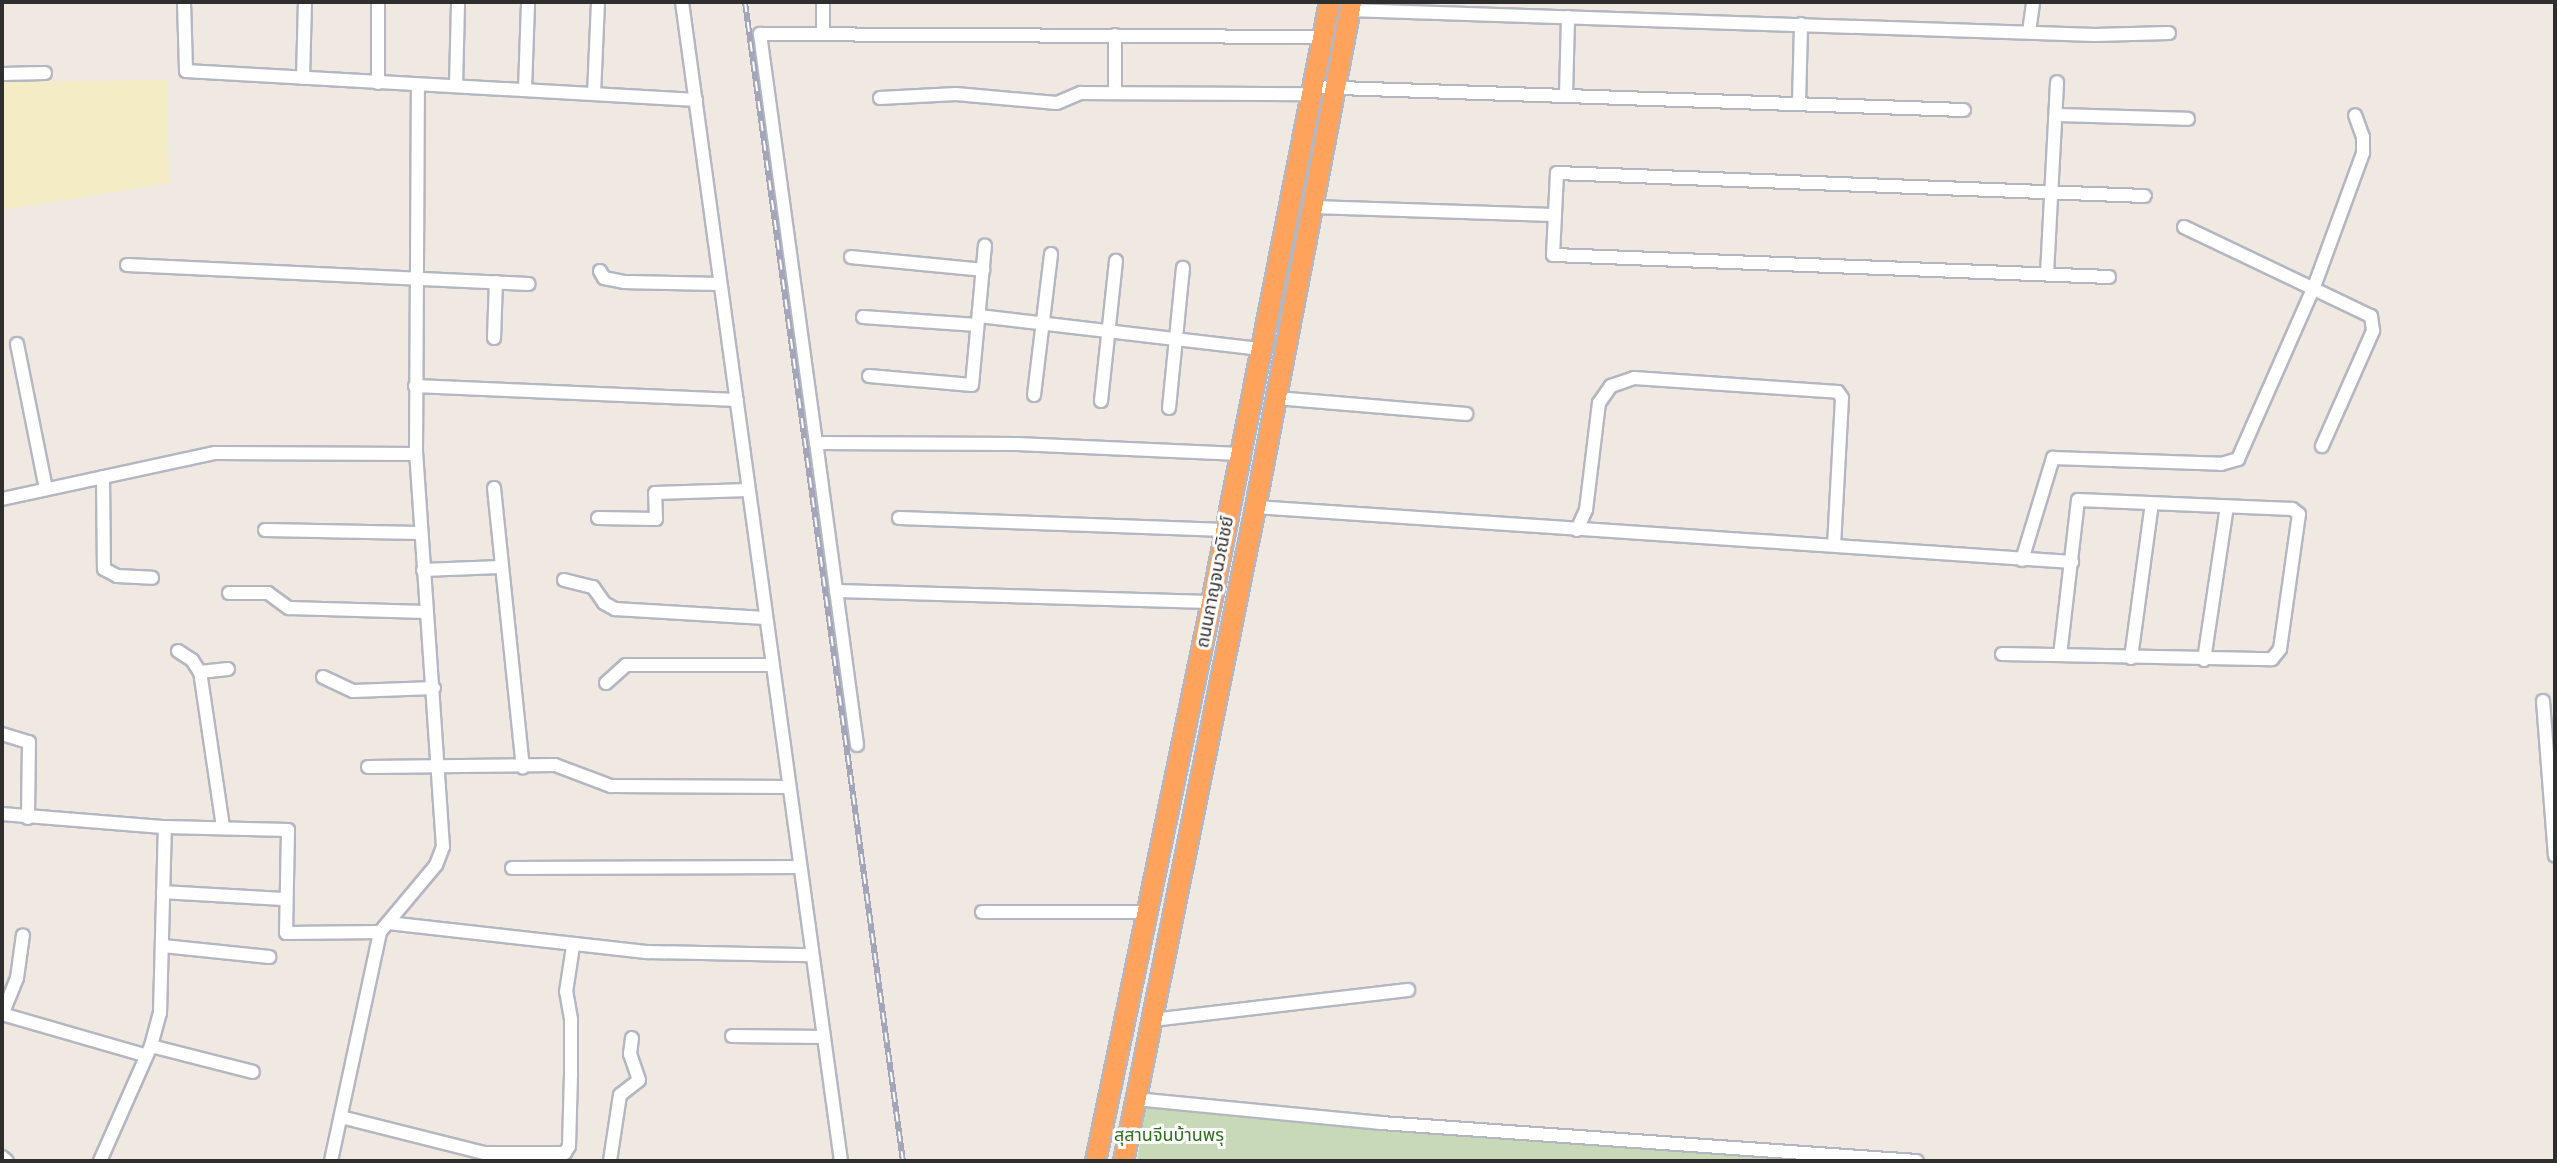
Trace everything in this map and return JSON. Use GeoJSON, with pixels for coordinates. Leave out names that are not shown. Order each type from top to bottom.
{"type":"FeatureCollection","features":[{"type":"Feature","properties":{"kind":"highway","name":"ถนนกาญจนวณิชย์"},"geometry":{"type":"LineString","coordinates":[[1095,1161],[1226,530],[1259,349],[1329,2]]}},
{"type":"Feature","properties":{"kind":"highway","name":"ถนนกาญจนวณิชย์"},"geometry":{"type":"LineString","coordinates":[[1123,1161],[1255,508],[1350,6]]}},
{"type":"Feature","properties":{"kind":"street"},"geometry":{"type":"LineString","coordinates":[[184,2],[186,71],[696,100]]}},
{"type":"Feature","properties":{"kind":"street"},"geometry":{"type":"LineString","coordinates":[[303,78],[305,2]]}},
{"type":"Feature","properties":{"kind":"street"},"geometry":{"type":"LineString","coordinates":[[378,2],[378,83]]}},
{"type":"Feature","properties":{"kind":"street"},"geometry":{"type":"LineString","coordinates":[[456,86],[458,2]]}},
{"type":"Feature","properties":{"kind":"street"},"geometry":{"type":"LineString","coordinates":[[525,90],[528,2]]}},
{"type":"Feature","properties":{"kind":"street"},"geometry":{"type":"LineString","coordinates":[[594,94],[598,2]]}},
{"type":"Feature","properties":{"kind":"street"},"geometry":{"type":"LineString","coordinates":[[682,2],[841,1161]]}},
{"type":"Feature","properties":{"kind":"street"},"geometry":{"type":"LineString","coordinates":[[823,2],[823,34]]}},
{"type":"Feature","properties":{"kind":"street"},"geometry":{"type":"LineString","coordinates":[[2029,32],[2033,2]]}},
{"type":"Feature","properties":{"kind":"street"},"geometry":{"type":"LineString","coordinates":[[1350,6],[1568,17],[2029,32],[2169,33]]}},
{"type":"Feature","properties":{"kind":"street"},"geometry":{"type":"LineString","coordinates":[[1566,95],[1568,17]]}},
{"type":"Feature","properties":{"kind":"street"},"geometry":{"type":"LineString","coordinates":[[1799,103],[1801,24]]}},
{"type":"Feature","properties":{"kind":"street"},"geometry":{"type":"LineString","coordinates":[[857,745],[760,34],[1321,37]]}},
{"type":"Feature","properties":{"kind":"street"},"geometry":{"type":"LineString","coordinates":[[1115,35],[1115,93]]}},
{"type":"Feature","properties":{"kind":"street"},"geometry":{"type":"LineString","coordinates":[[2,74],[45,73]]}},
{"type":"Feature","properties":{"kind":"street"},"geometry":{"type":"LineString","coordinates":[[2047,274],[2057,82]]}},
{"type":"Feature","properties":{"kind":"street"},"geometry":{"type":"LineString","coordinates":[[331,1161],[384,928],[442,853],[439,767],[419,533],[416,454],[418,85]]}},
{"type":"Feature","properties":{"kind":"street"},"geometry":{"type":"LineString","coordinates":[[880,98],[956,94],[1057,103],[1081,93],[1310,90],[1334,87],[1964,110]]}},
{"type":"Feature","properties":{"kind":"street"},"geometry":{"type":"LineString","coordinates":[[2056,115],[2188,119]]}},
{"type":"Feature","properties":{"kind":"street"},"geometry":{"type":"LineString","coordinates":[[2022,560],[2053,458],[2221,464],[2238,459],[2314,287],[2363,153],[2363,137],[2355,115]]}},
{"type":"Feature","properties":{"kind":"street"},"geometry":{"type":"LineString","coordinates":[[2109,277],[1553,255],[1557,173],[2145,196]]}},
{"type":"Feature","properties":{"kind":"street"},"geometry":{"type":"LineString","coordinates":[[1312,207],[1555,215]]}},
{"type":"Feature","properties":{"kind":"street"},"geometry":{"type":"LineString","coordinates":[[2184,227],[2368,313],[2375,324],[2322,446]]}},
{"type":"Feature","properties":{"kind":"street"},"geometry":{"type":"LineString","coordinates":[[869,376],[972,385],[985,246]]}},
{"type":"Feature","properties":{"kind":"street"},"geometry":{"type":"LineString","coordinates":[[1034,395],[1051,254]]}},
{"type":"Feature","properties":{"kind":"street"},"geometry":{"type":"LineString","coordinates":[[851,257],[984,270]]}},
{"type":"Feature","properties":{"kind":"street"},"geometry":{"type":"LineString","coordinates":[[1101,401],[1116,261]]}},
{"type":"Feature","properties":{"kind":"street"},"geometry":{"type":"LineString","coordinates":[[127,265],[529,284]]}},
{"type":"Feature","properties":{"kind":"street"},"geometry":{"type":"LineString","coordinates":[[1169,408],[1183,268]]}},
{"type":"Feature","properties":{"kind":"street"},"geometry":{"type":"LineString","coordinates":[[600,271],[604,278],[624,282],[719,284]]}},
{"type":"Feature","properties":{"kind":"street"},"geometry":{"type":"LineString","coordinates":[[495,338],[496,282]]}},
{"type":"Feature","properties":{"kind":"street"},"geometry":{"type":"LineString","coordinates":[[863,317],[1043,324],[1259,349]]}},
{"type":"Feature","properties":{"kind":"street"},"geometry":{"type":"LineString","coordinates":[[17,344],[47,489]]}},
{"type":"Feature","properties":{"kind":"street"},"geometry":{"type":"LineString","coordinates":[[1577,530],[1586,510],[1601,398],[1619,381],[1647,379],[1838,392],[1842,398],[1834,544]]}},
{"type":"Feature","properties":{"kind":"street"},"geometry":{"type":"LineString","coordinates":[[415,386],[737,400]]}},
{"type":"Feature","properties":{"kind":"street"},"geometry":{"type":"LineString","coordinates":[[1276,398],[1465,414]]}},
{"type":"Feature","properties":{"kind":"street"},"geometry":{"type":"LineString","coordinates":[[816,443],[1017,444],[1240,454]]}},
{"type":"Feature","properties":{"kind":"street"},"geometry":{"type":"LineString","coordinates":[[2,499],[215,453],[416,454]]}},
{"type":"Feature","properties":{"kind":"street"},"geometry":{"type":"LineString","coordinates":[[103,477],[104,569],[117,576],[152,578]]}},
{"type":"Feature","properties":{"kind":"street"},"geometry":{"type":"LineString","coordinates":[[494,488],[500,567],[523,767]]}},
{"type":"Feature","properties":{"kind":"street"},"geometry":{"type":"LineString","coordinates":[[598,518],[656,519],[656,493],[748,490]]}},
{"type":"Feature","properties":{"kind":"street"},"geometry":{"type":"LineString","coordinates":[[2002,654],[2268,660],[2279,653],[2300,517],[2295,510],[2078,500],[2060,655]]}},
{"type":"Feature","properties":{"kind":"street"},"geometry":{"type":"LineString","coordinates":[[2131,658],[2152,503]]}},
{"type":"Feature","properties":{"kind":"street"},"geometry":{"type":"LineString","coordinates":[[2204,660],[2227,507]]}},
{"type":"Feature","properties":{"kind":"street"},"geometry":{"type":"LineString","coordinates":[[1255,508],[1834,544],[2072,562]]}},
{"type":"Feature","properties":{"kind":"street"},"geometry":{"type":"LineString","coordinates":[[899,518],[1226,530]]}},
{"type":"Feature","properties":{"kind":"street"},"geometry":{"type":"LineString","coordinates":[[265,530],[419,533]]}},
{"type":"Feature","properties":{"kind":"street"},"geometry":{"type":"LineString","coordinates":[[423,570],[500,567]]}},
{"type":"Feature","properties":{"kind":"street"},"geometry":{"type":"LineString","coordinates":[[564,580],[593,586],[606,605],[615,608],[765,618]]}},
{"type":"Feature","properties":{"kind":"street"},"geometry":{"type":"LineString","coordinates":[[836,591],[1211,602]]}},
{"type":"Feature","properties":{"kind":"street"},"geometry":{"type":"LineString","coordinates":[[229,593],[268,593],[289,608],[426,612]]}},
{"type":"Feature","properties":{"kind":"street"},"geometry":{"type":"LineString","coordinates":[[178,652],[192,660],[201,674],[223,827]]}},
{"type":"Feature","properties":{"kind":"street"},"geometry":{"type":"LineString","coordinates":[[606,683],[626,665],[772,665]]}},
{"type":"Feature","properties":{"kind":"street"},"geometry":{"type":"LineString","coordinates":[[201,674],[228,669]]}},
{"type":"Feature","properties":{"kind":"street"},"geometry":{"type":"LineString","coordinates":[[323,677],[353,691],[433,688]]}},
{"type":"Feature","properties":{"kind":"street"},"geometry":{"type":"LineString","coordinates":[[2543,701],[2555,856]]}},
{"type":"Feature","properties":{"kind":"street"},"geometry":{"type":"LineString","coordinates":[[2,734],[29,742],[28,818]]}},
{"type":"Feature","properties":{"kind":"street"},"geometry":{"type":"LineString","coordinates":[[368,767],[560,766],[611,786],[789,787]]}},
{"type":"Feature","properties":{"kind":"street"},"geometry":{"type":"LineString","coordinates":[[2,814],[165,827],[288,830],[286,933],[384,928],[573,946],[811,956]]}},
{"type":"Feature","properties":{"kind":"street"},"geometry":{"type":"LineString","coordinates":[[100,1161],[160,1013],[165,827]]}},
{"type":"Feature","properties":{"kind":"street"},"geometry":{"type":"LineString","coordinates":[[512,868],[799,867]]}},
{"type":"Feature","properties":{"kind":"street"},"geometry":{"type":"LineString","coordinates":[[163,892],[286,899]]}},
{"type":"Feature","properties":{"kind":"street"},"geometry":{"type":"LineString","coordinates":[[982,912],[1145,912]]}},
{"type":"Feature","properties":{"kind":"street"},"geometry":{"type":"LineString","coordinates":[[23,935],[17,978],[2,1015],[253,1072]]}},
{"type":"Feature","properties":{"kind":"street"},"geometry":{"type":"LineString","coordinates":[[163,946],[269,957]]}},
{"type":"Feature","properties":{"kind":"street"},"geometry":{"type":"LineString","coordinates":[[341,1117],[475,1152],[534,1159],[561,1154],[568,1148],[572,1019],[566,992],[573,946]]}},
{"type":"Feature","properties":{"kind":"street"},"geometry":{"type":"LineString","coordinates":[[1152,1020],[1408,990]]}},
{"type":"Feature","properties":{"kind":"street"},"geometry":{"type":"LineString","coordinates":[[732,1036],[823,1037]]}},
{"type":"Feature","properties":{"kind":"street"},"geometry":{"type":"LineString","coordinates":[[610,1161],[620,1095],[639,1080],[630,1054],[632,1038]]}},
{"type":"Feature","properties":{"kind":"street"},"geometry":{"type":"LineString","coordinates":[[1136,1099],[1381,1124],[1917,1161]]}},
{"type":"Feature","properties":{"kind":"street"},"geometry":{"type":"LineString","coordinates":[[2,1157],[7,1161]]}},
{"type":"Feature","properties":{"kind":"sand"},"geometry":{"type":"Polygon","coordinates":[[[167,80],[169,183],[2,210],[2,82],[167,80]]]}},
{"type":"Feature","properties":{"kind":"green space","name":"สุสานจีนบ้านพรุ"},"geometry":{"type":"Polygon","coordinates":[[[1146,1105],[1861,1161],[1137,1161],[1146,1105]]]}},
{"type":"Feature","properties":{"kind":"railway"},"geometry":{"type":"LineString","coordinates":[[745,2],[903,1161]]}}]}
